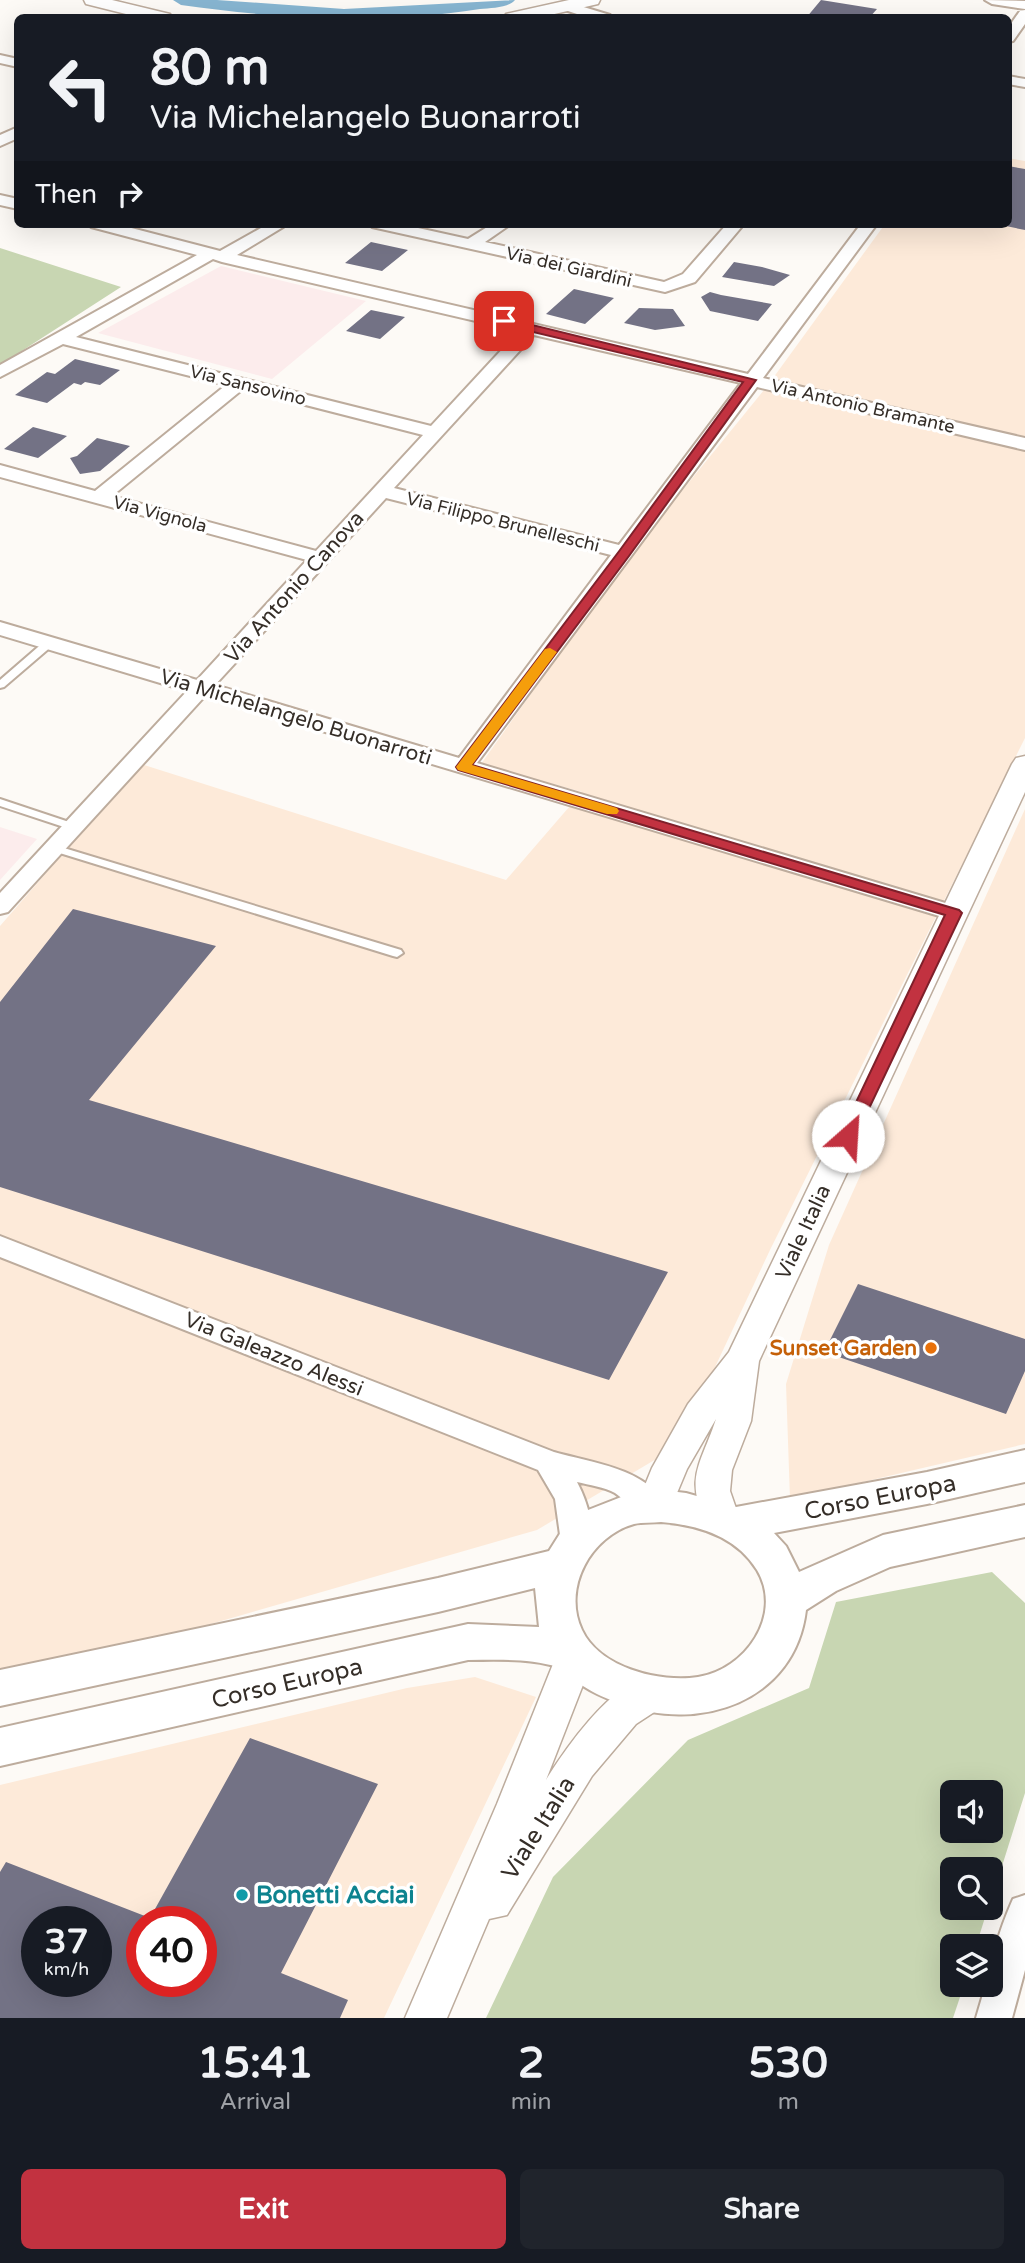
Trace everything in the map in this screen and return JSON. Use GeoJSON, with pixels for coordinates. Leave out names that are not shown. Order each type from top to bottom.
{"type":"FeatureCollection","features":[{"type":"Feature","properties":{"kind":"main road","name":"Corso Europa"},"geometry":{"type":"LineString","coordinates":[[728,1521],[796,1514],[1025,1466]]}},
{"type":"Feature","properties":{"kind":"main road"},"geometry":{"type":"LineString","coordinates":[[0,1688],[438,1595],[568,1553],[597,1526],[626,1511],[653,1507],[690,1508],[728,1521],[755,1539],[771,1558],[782,1579],[787,1601],[784,1629],[770,1656],[748,1677],[718,1691],[684,1698],[648,1695],[619,1686],[593,1671],[567,1645],[557,1620],[554,1592],[568,1553]]}},
{"type":"Feature","properties":{"kind":"main road"},"geometry":{"type":"LineString","coordinates":[[787,1601],[821,1579],[883,1552],[1021,1524]]}},
{"type":"Feature","properties":{"kind":"main road","name":"Corso Europa"},"geometry":{"type":"LineString","coordinates":[[0,1747],[468,1642],[529,1642],[576,1653]]}},
{"type":"Feature","properties":{"kind":"street"},"geometry":{"type":"LineString","coordinates":[[92,0],[148,14]]}},
{"type":"Feature","properties":{"kind":"street"},"geometry":{"type":"LineString","coordinates":[[530,14],[593,0],[610,14]]}},
{"type":"Feature","properties":{"kind":"street"},"geometry":{"type":"LineString","coordinates":[[992,0],[1025,5]]}},
{"type":"Feature","properties":{"kind":"street"},"geometry":{"type":"LineString","coordinates":[[567,6],[610,14]]}},
{"type":"Feature","properties":{"kind":"street"},"geometry":{"type":"LineString","coordinates":[[1012,32],[1025,14]]}},
{"type":"Feature","properties":{"kind":"street","name":"Via Antonio Bramante"},"geometry":{"type":"LineString","coordinates":[[117,228],[216,255],[1025,444]]}},
{"type":"Feature","properties":{"kind":"street"},"geometry":{"type":"LineString","coordinates":[[0,372],[177,272],[272,228]]}},
{"type":"Feature","properties":{"kind":"street","name":"Via dei Giardini"},"geometry":{"type":"LineString","coordinates":[[395,228],[665,287],[689,278],[733,228]]}},
{"type":"Feature","properties":{"kind":"street"},"geometry":{"type":"LineString","coordinates":[[469,245],[497,228]]}},
{"type":"Feature","properties":{"kind":"street"},"geometry":{"type":"LineString","coordinates":[[463,767],[866,228]]}},
{"type":"Feature","properties":{"kind":"street"},"geometry":{"type":"LineString","coordinates":[[152,239],[167,252],[176,265],[177,272]]}},
{"type":"Feature","properties":{"kind":"street","name":"Via Antonio Canova"},"geometry":{"type":"LineString","coordinates":[[0,906],[531,328]]}},
{"type":"Feature","properties":{"kind":"street","name":"Via Sansovino"},"geometry":{"type":"LineString","coordinates":[[61,338],[435,432]]}},
{"type":"Feature","properties":{"kind":"street"},"geometry":{"type":"LineString","coordinates":[[99,497],[239,383]]}},
{"type":"Feature","properties":{"kind":"street","name":"Via Vignola"},"geometry":{"type":"LineString","coordinates":[[0,471],[321,558]]}},
{"type":"Feature","properties":{"kind":"street","name":"Via Filippo Brunelleschi"},"geometry":{"type":"LineString","coordinates":[[382,491],[625,553]]}},
{"type":"Feature","properties":{"kind":"street","name":"Via Michelangelo Buonarroti"},"geometry":{"type":"LineString","coordinates":[[0,628],[954,913]]}},
{"type":"Feature","properties":{"kind":"street","name":"Viale Italia"},"geometry":{"type":"LineString","coordinates":[[653,1507],[670,1468],[700,1414],[743,1359],[1025,764]]}},
{"type":"Feature","properties":{"kind":"street","name":"Via Galeazzo Alessi"},"geometry":{"type":"LineString","coordinates":[[0,1246],[548,1462],[623,1483],[653,1507]]}},
{"type":"Feature","properties":{"kind":"street","name":"Viale Italia"},"geometry":{"type":"LineString","coordinates":[[728,1521],[712,1491],[714,1470],[733,1421],[743,1359]]}},
{"type":"Feature","properties":{"kind":"street"},"geometry":{"type":"LineString","coordinates":[[548,1462],[562,1478],[571,1495],[576,1518],[568,1553]]}},
{"type":"Feature","properties":{"kind":"street","name":"Viale Italia"},"geometry":{"type":"LineString","coordinates":[[426,2018],[446,1977],[576,1653]]}},
{"type":"Feature","properties":{"kind":"street","name":"Viale Italia"},"geometry":{"type":"LineString","coordinates":[[446,1977],[578,1763],[622,1712],[648,1695]]}},
{"type":"Feature","properties":{"kind":"street"},"geometry":{"type":"LineString","coordinates":[[994,2018],[1025,1910]]}},
{"type":"Feature","properties":{"kind":"lane"},"geometry":{"type":"LineString","coordinates":[[0,685],[49,643]]}},
{"type":"Feature","properties":{"kind":"lane"},"geometry":{"type":"LineString","coordinates":[[0,802],[74,827]]}},
{"type":"Feature","properties":{"kind":"lane"},"geometry":{"type":"LineString","coordinates":[[54,848],[397,953]]}},
{"type":"Feature","properties":{"kind":"shaded area"},"geometry":{"type":"Polygon","coordinates":[[[1012,159],[1025,161],[1025,738],[770,1250],[678,1446],[537,1530],[82,1661],[0,1678],[0,926],[141,764],[506,880],[582,792],[481,764],[629,556],[768,385],[882,228],[1012,228],[1012,159]]]}},
{"type":"Feature","properties":{"kind":"shaded area"},"geometry":{"type":"Polygon","coordinates":[[[221,266],[366,301],[272,379],[98,333],[221,266]]]}},
{"type":"Feature","properties":{"kind":"shaded area"},"geometry":{"type":"Polygon","coordinates":[[[1025,809],[1025,1444],[790,1499],[786,1384],[829,1245],[1025,809]]]}},
{"type":"Feature","properties":{"kind":"shaded area"},"geometry":{"type":"Polygon","coordinates":[[[0,827],[37,839],[0,880],[0,827]]]}},
{"type":"Feature","properties":{"kind":"shaded area"},"geometry":{"type":"Polygon","coordinates":[[[475,1677],[536,1697],[384,2018],[0,2018],[0,1785],[407,1688],[475,1677]]]}},
{"type":"Feature","properties":{"kind":"green space"},"geometry":{"type":"Polygon","coordinates":[[[0,248],[121,287],[0,365],[0,248]]]}},
{"type":"Feature","properties":{"kind":"green space"},"geometry":{"type":"Polygon","coordinates":[[[992,1572],[1025,1603],[1025,1793],[1003,1863],[1003,1857],[940,1857],[940,1920],[984,1920],[980,1934],[940,1934],[940,1997],[960,1997],[953,2018],[486,2018],[553,1877],[688,1740],[809,1688],[836,1602],[992,1572]]]}},
{"type":"Feature","properties":{"kind":"building"},"geometry":{"type":"Polygon","coordinates":[[[821,0],[877,9],[873,14],[809,14],[821,0]]]}},
{"type":"Feature","properties":{"kind":"building"},"geometry":{"type":"Polygon","coordinates":[[[1012,167],[1025,169],[1025,230],[1012,227],[1012,167]]]}},
{"type":"Feature","properties":{"kind":"building"},"geometry":{"type":"Polygon","coordinates":[[[371,242],[408,250],[382,271],[345,263],[371,242]]]}},
{"type":"Feature","properties":{"kind":"building"},"geometry":{"type":"Polygon","coordinates":[[[734,262],[790,275],[774,286],[722,277],[734,262]]]}},
{"type":"Feature","properties":{"kind":"building"},"geometry":{"type":"Polygon","coordinates":[[[574,289],[614,298],[585,324],[546,314],[574,289]]]}},
{"type":"Feature","properties":{"kind":"building"},"geometry":{"type":"Polygon","coordinates":[[[710,292],[772,304],[758,321],[710,311],[701,297],[710,292]]]}},
{"type":"Feature","properties":{"kind":"building"},"geometry":{"type":"Polygon","coordinates":[[[639,308],[673,309],[685,326],[655,330],[624,323],[639,308]]]}},
{"type":"Feature","properties":{"kind":"building"},"geometry":{"type":"Polygon","coordinates":[[[371,310],[405,317],[380,339],[346,331],[371,310]]]}},
{"type":"Feature","properties":{"kind":"building"},"geometry":{"type":"Polygon","coordinates":[[[75,359],[120,370],[100,385],[74,383],[47,403],[15,395],[47,372],[55,374],[75,359]]]}},
{"type":"Feature","properties":{"kind":"building"},"geometry":{"type":"Polygon","coordinates":[[[33,427],[67,436],[38,458],[4,449],[33,427]]]}},
{"type":"Feature","properties":{"kind":"building"},"geometry":{"type":"Polygon","coordinates":[[[97,438],[130,446],[100,471],[80,474],[70,458],[77,456],[97,438]]]}},
{"type":"Feature","properties":{"kind":"building"},"geometry":{"type":"Polygon","coordinates":[[[73,909],[216,946],[89,1100],[668,1272],[609,1380],[0,1187],[0,1002],[73,909]]]}},
{"type":"Feature","properties":{"kind":"building"},"geometry":{"type":"Polygon","coordinates":[[[858,1284],[1025,1339],[1025,1371],[1006,1414],[824,1352],[858,1284]]]}},
{"type":"Feature","properties":{"kind":"building","name":"Bonetti Acciai"},"geometry":{"type":"Polygon","coordinates":[[[250,1738],[378,1784],[281,1973],[348,2000],[340,2018],[0,2018],[0,1872],[6,1862],[126,1909],[126,1997],[217,1997],[217,1906],[157,1906],[250,1738]]]}},
{"type":"Feature","properties":{"kind":"waterway"},"geometry":{"type":"LineString","coordinates":[[181,0],[262,10],[344,14],[426,11],[507,0]]}},
{"type":"Feature","properties":{"kind":"slow traffic"},"geometry":{"type":"LineString","coordinates":[[550,652],[463,767],[612,811]]}},
{"type":"Feature","properties":{"kind":"place","name":"Sunset Garden"},"geometry":{"type":"Point","coordinates":[931,1348]}},
{"type":"Feature","properties":{"kind":"place","name":"Bonetti Acciai"},"geometry":{"type":"Point","coordinates":[242,1895]}},
{"type":"Feature","properties":{"kind":"route"},"geometry":{"type":"LineString","coordinates":[[504,321],[750,380],[625,553],[463,767],[954,913],[848,1136]]}}]}
